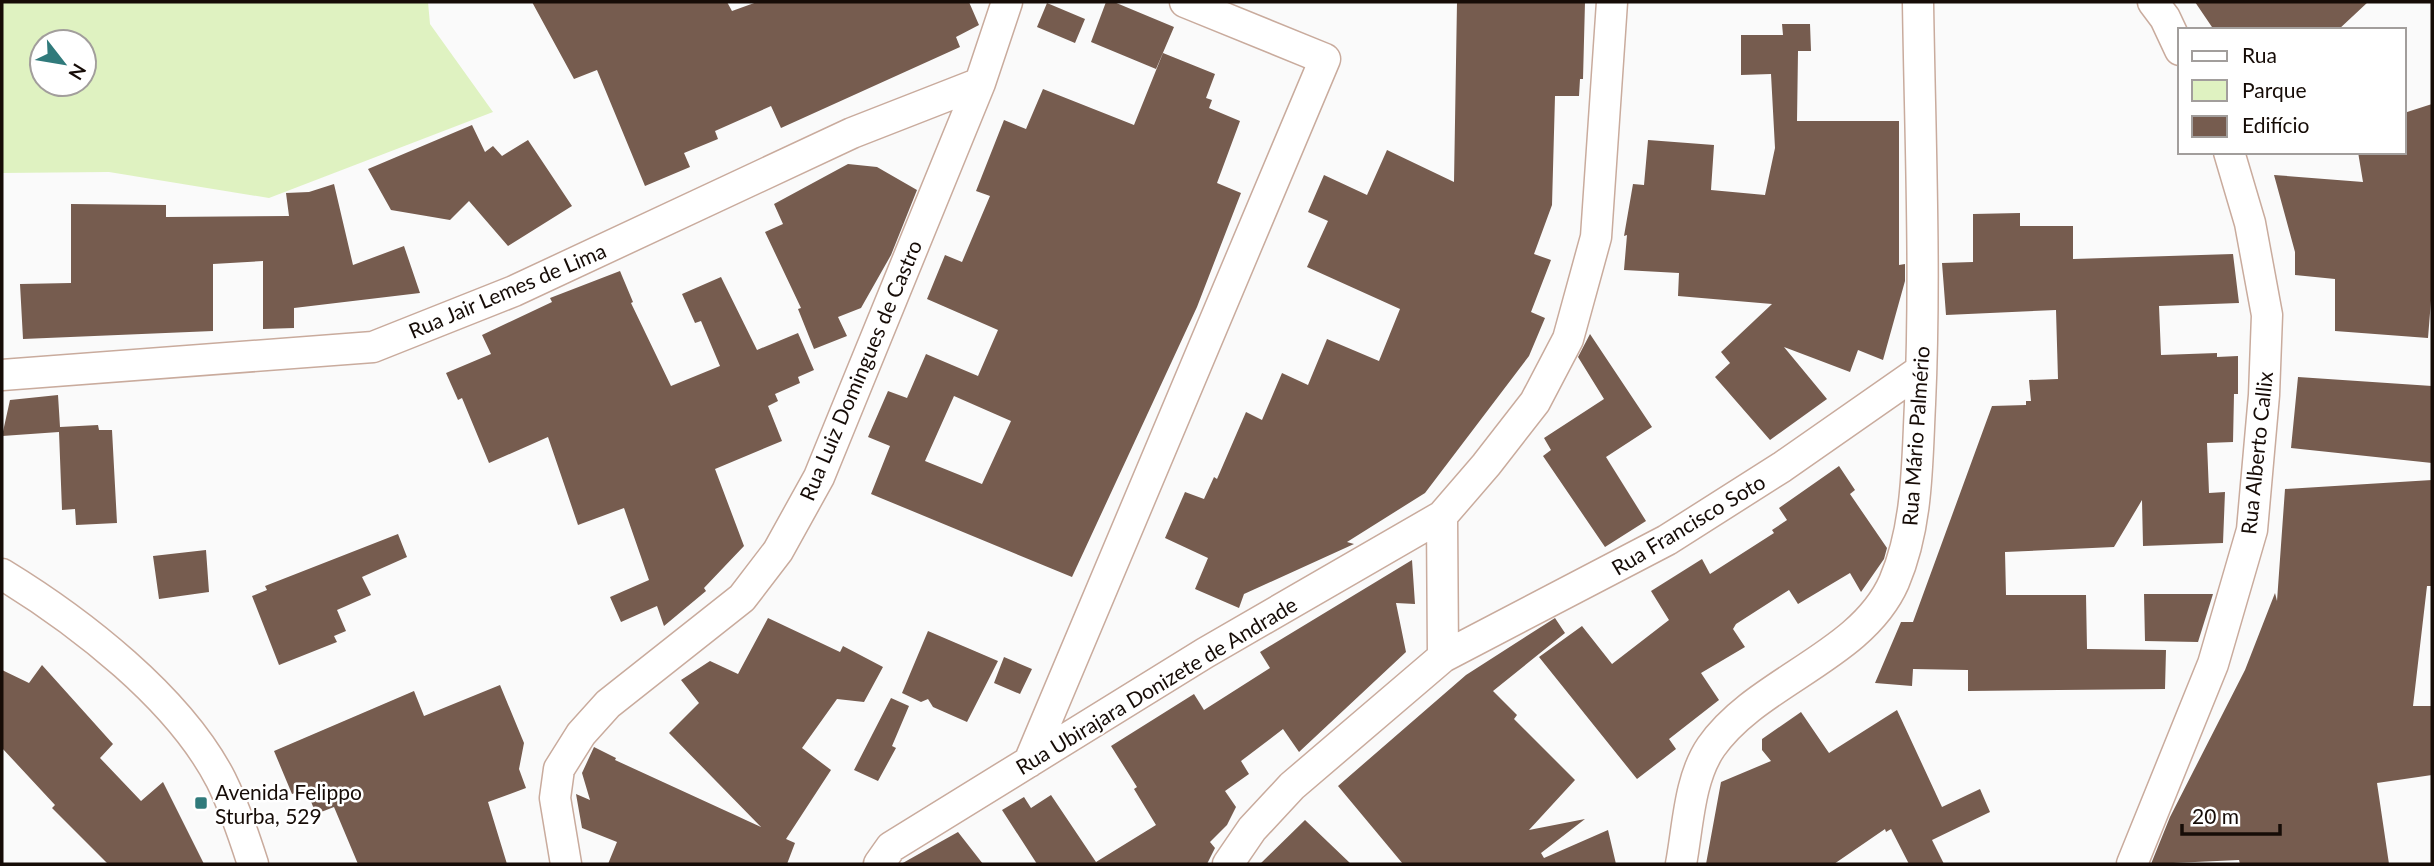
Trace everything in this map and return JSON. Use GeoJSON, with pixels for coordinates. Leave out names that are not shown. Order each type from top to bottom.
{"type":"FeatureCollection","features":[{"type":"Feature","properties":{"kind":"street","name":"Rua Luiz Domingues de Castro"},"geometry":{"type":"LineString","coordinates":[[566,864],[555,798],[559,769],[581,734],[608,704],[742,598],[778,551],[819,477],[981,83],[1007,2]]}},
{"type":"Feature","properties":{"kind":"street"},"geometry":{"type":"LineString","coordinates":[[1029,762],[1325,59],[1185,2]]}},
{"type":"Feature","properties":{"kind":"street"},"geometry":{"type":"LineString","coordinates":[[1443,657],[1442,516],[1535,402],[1568,340],[1596,237],[1612,2]]}},
{"type":"Feature","properties":{"kind":"street","name":"Rua Mário Palmério"},"geometry":{"type":"LineString","coordinates":[[1681,864],[1696,781],[1710,748],[1733,722],[1864,625],[1893,584],[1911,525],[1921,370],[1918,2]]}},
{"type":"Feature","properties":{"kind":"street"},"geometry":{"type":"LineString","coordinates":[[2153,2],[2165,18],[2178,46]]}},
{"type":"Feature","properties":{"kind":"street","name":"Rua Jair Lemes de Lima"},"geometry":{"type":"LineString","coordinates":[[2,375],[373,347],[514,291],[852,133],[981,83]]}},
{"type":"Feature","properties":{"kind":"street","name":"Rua Alberto Callix"},"geometry":{"type":"LineString","coordinates":[[2132,864],[2213,664],[2252,530],[2264,395],[2267,315],[2250,223],[2230,154]]}},
{"type":"Feature","properties":{"kind":"street","name":"Rua Francisco Soto"},"geometry":{"type":"LineString","coordinates":[[1228,864],[1252,829],[1292,786],[1443,657],[1667,540],[1782,467],[1921,370]]}},
{"type":"Feature","properties":{"kind":"street","name":"Rua Ubirajara Donizete de Andrade"},"geometry":{"type":"LineString","coordinates":[[879,864],[891,847],[1205,653],[1442,516]]}},
{"type":"Feature","properties":{"kind":"street"},"geometry":{"type":"LineString","coordinates":[[2,574],[132,669],[186,728],[220,779],[253,864]]}},
{"type":"Feature","properties":{"kind":"green space"},"geometry":{"type":"Polygon","coordinates":[[[2,2],[428,2],[430,24],[493,112],[269,198],[109,172],[2,173],[2,2]]]}},
{"type":"Feature","properties":{"kind":"building"},"geometry":{"type":"Polygon","coordinates":[[[532,2],[727,2],[732,11],[757,2],[969,2],[979,25],[956,37],[960,47],[781,128],[771,106],[715,131],[718,139],[684,153],[690,167],[645,186],[597,70],[574,79],[532,2]]]}},
{"type":"Feature","properties":{"kind":"building"},"geometry":{"type":"Polygon","coordinates":[[[1106,2],[1114,2],[1174,27],[1156,69],[1091,42],[1106,2]]]}},
{"type":"Feature","properties":{"kind":"building"},"geometry":{"type":"Polygon","coordinates":[[[1457,2],[1585,2],[1583,79],[1580,79],[1579,96],[1555,96],[1552,205],[1534,254],[1551,260],[1531,312],[1545,318],[1529,356],[1425,493],[1347,542],[1354,544],[1244,594],[1239,608],[1195,589],[1208,558],[1165,538],[1185,492],[1204,499],[1214,477],[1217,479],[1246,412],[1262,420],[1282,373],[1308,385],[1327,339],[1379,361],[1400,309],[1307,267],[1328,221],[1308,212],[1324,175],[1367,195],[1387,150],[1454,182],[1457,2]]]}},
{"type":"Feature","properties":{"kind":"building"},"geometry":{"type":"Polygon","coordinates":[[[2195,2],[2368,2],[2340,28],[2213,28],[2195,2]]]}},
{"type":"Feature","properties":{"kind":"building"},"geometry":{"type":"Polygon","coordinates":[[[1047,3],[1085,19],[1075,43],[1037,27],[1047,3]]]}},
{"type":"Feature","properties":{"kind":"building"},"geometry":{"type":"Polygon","coordinates":[[[1782,24],[1810,24],[1811,51],[1798,51],[1797,121],[1899,121],[1899,265],[1905,264],[1905,281],[1883,360],[1858,350],[1850,372],[1784,347],[1827,399],[1770,440],[1715,377],[1730,363],[1721,352],[1772,304],[1678,296],[1679,273],[1624,270],[1627,235],[1624,236],[1633,184],[1644,185],[1648,140],[1714,145],[1711,190],[1765,195],[1775,148],[1771,74],[1741,75],[1741,35],[1783,35],[1782,24]]]}},
{"type":"Feature","properties":{"kind":"building"},"geometry":{"type":"Polygon","coordinates":[[[1163,53],[1215,74],[1206,98],[1212,100],[1209,108],[1240,121],[1217,183],[1241,193],[1197,307],[1072,577],[871,494],[890,446],[868,437],[888,391],[907,398],[926,354],[978,376],[998,330],[927,299],[945,255],[962,262],[990,196],[976,191],[1004,120],[1026,129],[1043,89],[1134,125],[1163,53]],[[954,396],[925,461],[982,484],[1011,421],[954,396]]]}},
{"type":"Feature","properties":{"kind":"building"},"geometry":{"type":"Polygon","coordinates":[[[2432,104],[2432,288],[2428,338],[2335,331],[2335,279],[2295,275],[2295,252],[2274,175],[2363,182],[2358,154],[2406,154],[2406,112],[2432,104]]]}},
{"type":"Feature","properties":{"kind":"building"},"geometry":{"type":"Polygon","coordinates":[[[472,125],[485,152],[493,146],[502,156],[528,140],[572,206],[508,246],[469,201],[450,220],[391,210],[368,169],[472,125]]]}},
{"type":"Feature","properties":{"kind":"building"},"geometry":{"type":"Polygon","coordinates":[[[848,164],[877,167],[917,190],[891,255],[861,308],[838,317],[847,336],[814,349],[798,309],[801,308],[765,232],[783,224],[774,204],[848,164]]]}},
{"type":"Feature","properties":{"kind":"building"},"geometry":{"type":"Polygon","coordinates":[[[334,184],[353,265],[404,246],[420,293],[294,308],[294,328],[263,329],[263,261],[213,264],[213,331],[23,339],[20,284],[71,283],[71,204],[166,205],[166,217],[289,216],[286,193],[309,192],[334,184]]]}},
{"type":"Feature","properties":{"kind":"building"},"geometry":{"type":"Polygon","coordinates":[[[2020,213],[2020,226],[2073,226],[2073,259],[2233,254],[2239,303],[2159,306],[2161,355],[2217,353],[2217,357],[2238,356],[2238,394],[2234,394],[2233,442],[2207,443],[2209,493],[2225,492],[2223,543],[2143,546],[2142,500],[2114,547],[2005,552],[2006,595],[2086,595],[2087,649],[2166,650],[2165,689],[1968,691],[1968,670],[1913,669],[1912,686],[1875,683],[1901,622],[1913,622],[1992,406],[2026,405],[2026,401],[2031,401],[2029,380],[2058,379],[2056,310],[1946,315],[1942,263],[1973,262],[1973,214],[2020,213]]]}},
{"type":"Feature","properties":{"kind":"building"},"geometry":{"type":"Polygon","coordinates":[[[620,271],[633,302],[631,303],[671,386],[720,366],[701,321],[695,323],[682,294],[721,277],[757,350],[798,333],[814,370],[798,377],[800,383],[775,394],[778,401],[768,406],[782,441],[715,469],[744,546],[704,588],[706,591],[664,626],[657,606],[621,622],[610,597],[649,580],[624,508],[578,525],[548,437],[489,463],[462,398],[458,400],[446,373],[491,354],[482,335],[552,302],[550,298],[620,271]]]}},
{"type":"Feature","properties":{"kind":"building"},"geometry":{"type":"Polygon","coordinates":[[[1590,334],[1652,427],[1606,457],[1646,521],[1605,547],[1543,456],[1551,450],[1544,438],[1604,399],[1578,357],[1590,334]]]}},
{"type":"Feature","properties":{"kind":"building"},"geometry":{"type":"Polygon","coordinates":[[[2298,377],[2432,386],[2432,463],[2291,448],[2298,377]]]}},
{"type":"Feature","properties":{"kind":"building"},"geometry":{"type":"Polygon","coordinates":[[[58,395],[60,427],[98,425],[99,430],[112,430],[117,523],[76,525],[75,509],[62,510],[59,432],[2,436],[10,400],[58,395]]]}},
{"type":"Feature","properties":{"kind":"building"},"geometry":{"type":"Polygon","coordinates":[[[1839,466],[1855,490],[1850,494],[1887,548],[1884,559],[1861,592],[1850,573],[1798,604],[1789,590],[1736,624],[1733,629],[1745,647],[1701,673],[1719,700],[1669,739],[1676,749],[1637,779],[1539,657],[1582,626],[1612,664],[1669,620],[1651,591],[1702,559],[1710,574],[1774,533],[1772,530],[1787,520],[1779,508],[1839,466]]]}},
{"type":"Feature","properties":{"kind":"building"},"geometry":{"type":"Polygon","coordinates":[[[2432,480],[2432,586],[2427,586],[2413,706],[2432,706],[2432,775],[2377,783],[2389,864],[2240,864],[2239,860],[2151,864],[2170,817],[2245,670],[2275,593],[2277,601],[2285,489],[2432,480]]]}},
{"type":"Feature","properties":{"kind":"building"},"geometry":{"type":"Polygon","coordinates":[[[398,534],[407,557],[362,577],[371,595],[337,610],[346,631],[334,636],[337,642],[279,665],[252,596],[267,590],[265,586],[398,534]]]}},
{"type":"Feature","properties":{"kind":"building"},"geometry":{"type":"Polygon","coordinates":[[[206,550],[209,592],[159,599],[153,556],[206,550]]]}},
{"type":"Feature","properties":{"kind":"building"},"geometry":{"type":"Polygon","coordinates":[[[1412,560],[1415,604],[1396,603],[1406,652],[1299,752],[1283,729],[1241,761],[1249,774],[1225,791],[1236,807],[1227,825],[1210,842],[1215,848],[1207,864],[1037,864],[1002,810],[1024,797],[1031,808],[1051,795],[1096,862],[1156,825],[1134,789],[1137,787],[1111,746],[1194,694],[1204,710],[1270,668],[1260,652],[1412,560]]]}},
{"type":"Feature","properties":{"kind":"building"},"geometry":{"type":"Polygon","coordinates":[[[2144,594],[2213,594],[2198,642],[2145,641],[2144,594]]]}},
{"type":"Feature","properties":{"kind":"building"},"geometry":{"type":"Polygon","coordinates":[[[768,618],[840,652],[843,646],[883,667],[864,702],[837,699],[802,748],[831,770],[786,839],[795,843],[787,864],[608,864],[617,842],[582,828],[576,794],[590,800],[582,773],[594,747],[616,758],[615,760],[761,827],[669,733],[699,703],[681,680],[710,661],[738,674],[768,618]]]}},
{"type":"Feature","properties":{"kind":"building"},"geometry":{"type":"Polygon","coordinates":[[[1555,618],[1565,633],[1493,691],[1517,715],[1514,719],[1575,780],[1529,830],[1585,819],[1541,853],[1544,858],[1608,830],[1616,864],[1403,864],[1338,786],[1466,675],[1555,618]]]}},
{"type":"Feature","properties":{"kind":"building"},"geometry":{"type":"Polygon","coordinates":[[[928,631],[998,661],[967,722],[933,707],[928,699],[921,702],[902,693],[928,631]]]}},
{"type":"Feature","properties":{"kind":"building"},"geometry":{"type":"Polygon","coordinates":[[[1004,657],[1032,669],[1020,694],[994,683],[1004,657]]]}},
{"type":"Feature","properties":{"kind":"building"},"geometry":{"type":"Polygon","coordinates":[[[42,665],[113,744],[100,758],[141,801],[163,782],[204,864],[108,864],[52,808],[55,805],[2,748],[2,670],[29,683],[42,665]]]}},
{"type":"Feature","properties":{"kind":"building"},"geometry":{"type":"Polygon","coordinates":[[[500,685],[524,743],[519,769],[526,788],[488,802],[507,864],[358,864],[334,807],[316,814],[306,789],[292,794],[274,751],[414,691],[424,716],[500,685]]]}},
{"type":"Feature","properties":{"kind":"building"},"geometry":{"type":"Polygon","coordinates":[[[891,698],[909,706],[892,746],[896,748],[878,781],[854,770],[891,698]]]}},
{"type":"Feature","properties":{"kind":"building"},"geometry":{"type":"Polygon","coordinates":[[[1897,710],[1942,807],[1980,789],[1990,812],[1932,840],[1944,864],[1909,864],[1891,829],[1886,832],[1885,829],[1834,864],[1706,864],[1721,782],[1771,761],[1762,750],[1762,739],[1801,712],[1829,753],[1897,710]]]}},
{"type":"Feature","properties":{"kind":"building"},"geometry":{"type":"Polygon","coordinates":[[[1305,820],[1351,864],[1260,864],[1305,820]]]}},
{"type":"Feature","properties":{"kind":"building"},"geometry":{"type":"Polygon","coordinates":[[[958,832],[983,864],[901,864],[958,832]]]}},
{"type":"Feature","properties":{"kind":"place","name":"Avenida Felippo Sturba, 529"},"geometry":{"type":"Point","coordinates":[201,803]}}]}
